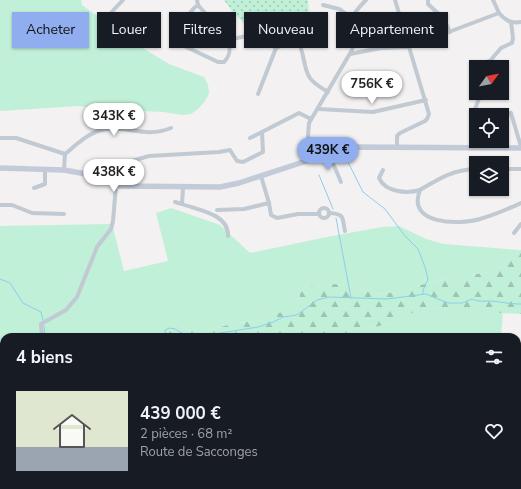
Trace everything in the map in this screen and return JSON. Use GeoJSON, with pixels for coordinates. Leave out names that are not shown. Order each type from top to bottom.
{"type":"FeatureCollection","features":[{"type":"Feature","properties":{"kind":"street"},"geometry":{"type":"LineString","coordinates":[[112,12],[123,0]]}},
{"type":"Feature","properties":{"kind":"street"},"geometry":{"type":"LineString","coordinates":[[355,12],[366,0]]}},
{"type":"Feature","properties":{"kind":"street"},"geometry":{"type":"LineString","coordinates":[[395,0],[399,12]]}},
{"type":"Feature","properties":{"kind":"street"},"geometry":{"type":"LineString","coordinates":[[428,0],[428,4],[444,19],[450,32],[499,13]]}},
{"type":"Feature","properties":{"kind":"street"},"geometry":{"type":"LineString","coordinates":[[493,0],[499,13],[504,19],[511,22],[521,22]]}},
{"type":"Feature","properties":{"kind":"street"},"geometry":{"type":"LineString","coordinates":[[191,12],[197,2],[205,12]]}},
{"type":"Feature","properties":{"kind":"street"},"geometry":{"type":"LineString","coordinates":[[323,5],[339,9],[343,12]]}},
{"type":"Feature","properties":{"kind":"street"},"geometry":{"type":"LineString","coordinates":[[491,60],[501,48],[512,43],[514,38],[511,22]]}},
{"type":"Feature","properties":{"kind":"street"},"geometry":{"type":"LineString","coordinates":[[188,48],[218,62],[224,62],[228,58],[231,48]]}},
{"type":"Feature","properties":{"kind":"street"},"geometry":{"type":"LineString","coordinates":[[258,94],[276,48]]}},
{"type":"Feature","properties":{"kind":"street"},"geometry":{"type":"LineString","coordinates":[[301,48],[308,76],[313,82],[328,92]]}},
{"type":"Feature","properties":{"kind":"street"},"geometry":{"type":"LineString","coordinates":[[314,158],[307,131],[311,119],[350,54],[352,48]]}},
{"type":"Feature","properties":{"kind":"street"},"geometry":{"type":"LineString","coordinates":[[350,54],[381,48]]}},
{"type":"Feature","properties":{"kind":"street"},"geometry":{"type":"LineString","coordinates":[[397,148],[397,136],[400,133],[425,121],[429,117],[426,100],[409,48]]}},
{"type":"Feature","properties":{"kind":"street"},"geometry":{"type":"LineString","coordinates":[[318,109],[373,112],[426,100]]}},
{"type":"Feature","properties":{"kind":"street"},"geometry":{"type":"LineString","coordinates":[[250,138],[299,113],[311,119]]}},
{"type":"Feature","properties":{"kind":"street"},"geometry":{"type":"LineString","coordinates":[[0,168],[64,170],[92,175],[120,186],[183,188],[230,186],[314,158],[354,147],[520,148],[511,113],[509,114]]}},
{"type":"Feature","properties":{"kind":"street"},"geometry":{"type":"LineString","coordinates":[[64,170],[65,154],[87,136],[100,130],[115,128],[150,133],[171,128]]}},
{"type":"Feature","properties":{"kind":"street"},"geometry":{"type":"LineString","coordinates":[[42,333],[41,324],[66,310],[77,297],[97,247],[111,229],[114,216],[115,184],[118,166],[126,162],[149,156],[230,150],[237,160],[243,162],[263,152],[262,132]]}},
{"type":"Feature","properties":{"kind":"street"},"geometry":{"type":"LineString","coordinates":[[0,138],[16,138],[65,154]]}},
{"type":"Feature","properties":{"kind":"street"},"geometry":{"type":"LineString","coordinates":[[329,154],[341,182]]}},
{"type":"Feature","properties":{"kind":"street"},"geometry":{"type":"LineString","coordinates":[[34,188],[46,184],[44,169]]}},
{"type":"Feature","properties":{"kind":"street"},"geometry":{"type":"LineString","coordinates":[[509,169],[521,169]]}},
{"type":"Feature","properties":{"kind":"street"},"geometry":{"type":"LineString","coordinates":[[383,170],[378,178],[382,184],[389,188],[405,192],[420,190],[450,173],[469,170]]}},
{"type":"Feature","properties":{"kind":"street"},"geometry":{"type":"LineString","coordinates":[[261,176],[271,215],[276,218],[298,214],[318,214],[324,218],[329,213]]}},
{"type":"Feature","properties":{"kind":"street"},"geometry":{"type":"LineString","coordinates":[[182,204],[183,188]]}},
{"type":"Feature","properties":{"kind":"street"},"geometry":{"type":"LineString","coordinates":[[420,190],[417,205],[422,214],[438,220],[452,222],[479,219],[521,203]]}},
{"type":"Feature","properties":{"kind":"street"},"geometry":{"type":"LineString","coordinates":[[175,202],[212,214],[219,218],[228,228],[228,236]]}},
{"type":"Feature","properties":{"kind":"street"},"geometry":{"type":"LineString","coordinates":[[217,210],[244,209],[269,203]]}},
{"type":"Feature","properties":{"kind":"street"},"geometry":{"type":"LineString","coordinates":[[0,205],[12,205],[32,213],[64,214]]}},
{"type":"Feature","properties":{"kind":"street"},"geometry":{"type":"LineString","coordinates":[[318,214],[320,209],[325,207],[329,213]]}},
{"type":"Feature","properties":{"kind":"street"},"geometry":{"type":"LineString","coordinates":[[329,213],[342,216],[345,231]]}},
{"type":"Feature","properties":{"kind":"street"},"geometry":{"type":"LineString","coordinates":[[514,232],[521,224]]}},
{"type":"Feature","properties":{"kind":"green space"},"geometry":{"type":"Polygon","coordinates":[[[0,0],[81,0],[82,5],[97,16],[97,48],[143,48],[169,64],[204,77],[208,85],[209,93],[205,101],[198,109],[191,114],[182,115],[164,112],[113,110],[79,106],[0,111],[0,0]]]}},
{"type":"Feature","properties":{"kind":"green space"},"geometry":{"type":"Polygon","coordinates":[[[224,0],[308,0],[309,12],[244,12],[244,24],[236,15],[236,12],[232,11],[224,0]]]}},
{"type":"Feature","properties":{"kind":"green space"},"geometry":{"type":"Polygon","coordinates":[[[171,208],[220,225],[250,253],[382,227],[399,226],[426,239],[444,244],[519,250],[503,264],[490,272],[445,279],[417,286],[403,292],[373,294],[350,285],[332,284],[315,287],[303,286],[300,293],[298,307],[295,309],[274,314],[265,320],[236,323],[205,331],[191,331],[177,326],[161,333],[0,333],[0,226],[112,224],[124,271],[168,261],[156,213],[171,208]]]}},
{"type":"Feature","properties":{"kind":"green space"},"geometry":{"type":"Polygon","coordinates":[[[519,250],[521,250],[521,314],[443,308],[420,309],[389,324],[368,328],[366,333],[160,333],[166,326],[177,326],[191,331],[205,331],[236,323],[265,320],[274,314],[298,307],[302,286],[315,287],[332,284],[350,285],[373,294],[403,292],[417,286],[445,279],[490,272],[503,264],[519,250]]]}},
{"type":"Feature","properties":{"kind":"green space"},"geometry":{"type":"Polygon","coordinates":[[[443,308],[503,313],[501,333],[366,333],[368,328],[389,324],[419,309],[443,308]]]}},
{"type":"Feature","properties":{"kind":"waterway"},"geometry":{"type":"LineString","coordinates":[[346,158],[363,192],[385,209],[405,236],[418,249],[428,279],[423,290],[423,294]]}},
{"type":"Feature","properties":{"kind":"waterway"},"geometry":{"type":"LineString","coordinates":[[319,175],[333,209]]}},
{"type":"Feature","properties":{"kind":"waterway"},"geometry":{"type":"LineString","coordinates":[[336,218],[351,298]]}},
{"type":"Feature","properties":{"kind":"waterway"},"geometry":{"type":"LineString","coordinates":[[0,279],[10,283],[23,303],[41,312],[43,320]]}},
{"type":"Feature","properties":{"kind":"waterway"},"geometry":{"type":"LineString","coordinates":[[220,333],[258,327],[283,317],[297,315],[317,300],[329,297],[387,299],[426,294],[448,303],[462,303],[472,299],[479,301],[521,304]]}},
{"type":"Feature","properties":{"kind":"waterway"},"geometry":{"type":"LineString","coordinates":[[44,326],[45,333]]}},
{"type":"Feature","properties":{"kind":"waterway"},"geometry":{"type":"LineString","coordinates":[[165,333],[165,330],[170,328],[182,333]]}}]}
